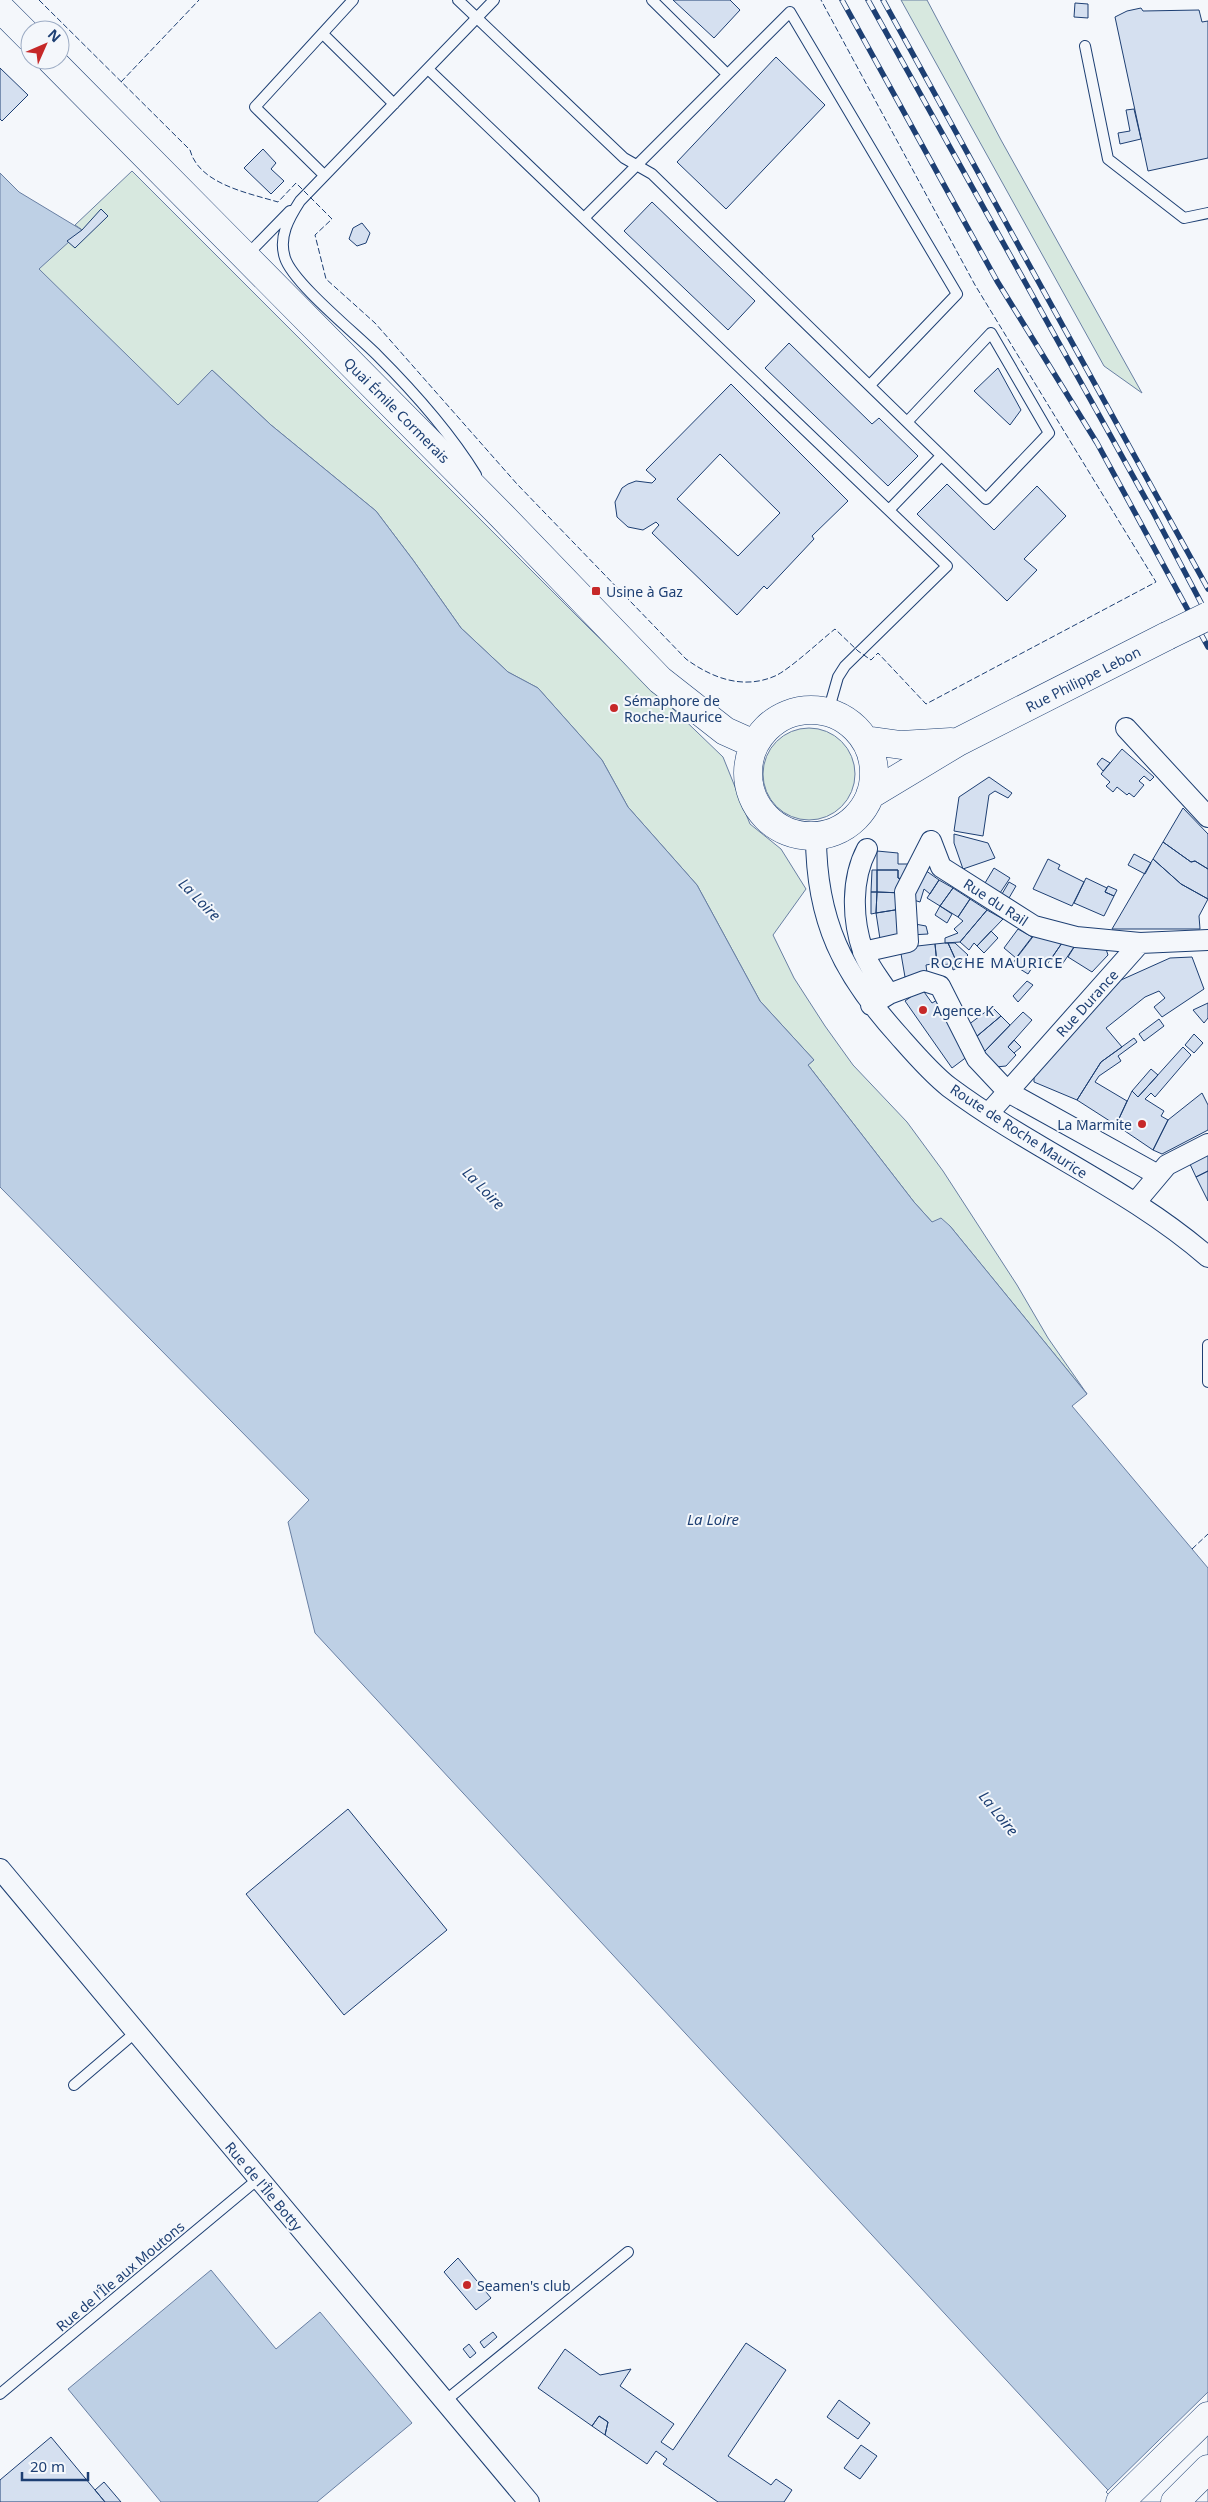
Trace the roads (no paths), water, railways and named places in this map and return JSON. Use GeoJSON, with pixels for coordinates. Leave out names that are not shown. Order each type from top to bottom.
{"type":"FeatureCollection","features":[{"type":"Feature","properties":{"kind":"main road"},"geometry":{"type":"LineString","coordinates":[[0,8],[20,28]]}},
{"type":"Feature","properties":{"kind":"main road","name":"Quai Émile Cormerais"},"geometry":{"type":"LineString","coordinates":[[62,70],[502,516],[660,680],[725,731],[754,744]]}},
{"type":"Feature","properties":{"kind":"main road","name":"Rue Philippe Lebon"},"geometry":{"type":"LineString","coordinates":[[870,795],[958,742],[1208,616]]}},
{"type":"Feature","properties":{"kind":"main road"},"geometry":{"type":"LineString","coordinates":[[809,710],[828,712],[846,721],[865,740],[874,765],[870,795],[859,814],[850,822],[828,834],[816,836],[792,833],[770,821],[755,802],[748,780],[750,756],[754,744],[768,726],[787,714],[809,710]]}},
{"type":"Feature","properties":{"kind":"main road","name":"Rue Philippe Lebon"},"geometry":{"type":"LineString","coordinates":[[865,740],[901,746],[958,742]]}},
{"type":"Feature","properties":{"kind":"main road"},"geometry":{"type":"LineString","coordinates":[[1120,2502],[1208,2416]]}},
{"type":"Feature","properties":{"kind":"main road"},"geometry":{"type":"LineString","coordinates":[[1175,2502],[1208,2469]]}},
{"type":"Feature","properties":{"kind":"street"},"geometry":{"type":"LineString","coordinates":[[1126,728],[1208,817]]}},
{"type":"Feature","properties":{"kind":"street","name":"Route de Roche Maurice"},"geometry":{"type":"LineString","coordinates":[[816,836],[820,889],[827,924],[840,955],[871,1005],[914,1053],[948,1086],[988,1114],[1136,1204],[1181,1234],[1208,1257]]}},
{"type":"Feature","properties":{"kind":"street","name":"Rue du Rail"},"geometry":{"type":"LineString","coordinates":[[863,952],[908,942],[905,892],[931,841],[941,867],[1034,926],[1076,937],[1140,943]]}},
{"type":"Feature","properties":{"kind":"street"},"geometry":{"type":"LineString","coordinates":[[866,849],[859,863],[855,881],[856,917],[863,952],[889,994]]}},
{"type":"Feature","properties":{"kind":"street"},"geometry":{"type":"LineString","coordinates":[[1140,943],[1208,940]]}},
{"type":"Feature","properties":{"kind":"street","name":"Rue Durance"},"geometry":{"type":"LineString","coordinates":[[988,1114],[1140,943]]}},
{"type":"Feature","properties":{"kind":"street"},"geometry":{"type":"LineString","coordinates":[[871,1005],[889,994],[924,981],[940,986],[977,1059],[1008,1092],[1158,1175]]}},
{"type":"Feature","properties":{"kind":"street"},"geometry":{"type":"LineString","coordinates":[[1136,1204],[1167,1165],[1208,1144]]}},
{"type":"Feature","properties":{"kind":"street","name":"Rue de l'Île Botty"},"geometry":{"type":"LineString","coordinates":[[0,1869],[529,2502]]}},
{"type":"Feature","properties":{"kind":"lane"},"geometry":{"type":"LineString","coordinates":[[324,175],[256,107],[353,0]]}},
{"type":"Feature","properties":{"kind":"lane"},"geometry":{"type":"LineString","coordinates":[[458,0],[624,158],[652,174],[986,499],[1049,434],[991,333],[907,422]]}},
{"type":"Feature","properties":{"kind":"lane"},"geometry":{"type":"LineString","coordinates":[[246,256],[494,0]]}},
{"type":"Feature","properties":{"kind":"lane"},"geometry":{"type":"LineString","coordinates":[[652,0],[728,74]]}},
{"type":"Feature","properties":{"kind":"lane"},"geometry":{"type":"LineString","coordinates":[[585,218],[790,12],[957,294],[870,385]]}},
{"type":"Feature","properties":{"kind":"lane"},"geometry":{"type":"LineString","coordinates":[[323,34],[394,104]]}},
{"type":"Feature","properties":{"kind":"lane"},"geometry":{"type":"LineString","coordinates":[[1085,46],[1108,159],[1184,218],[1208,213]]}},
{"type":"Feature","properties":{"kind":"lane"},"geometry":{"type":"LineString","coordinates":[[428,68],[947,566],[845,666],[838,677],[828,712]]}},
{"type":"Feature","properties":{"kind":"lane"},"geometry":{"type":"LineString","coordinates":[[303,198],[288,219],[283,235],[285,258],[299,280],[378,356],[459,447],[502,516]]}},
{"type":"Feature","properties":{"kind":"lane"},"geometry":{"type":"LineString","coordinates":[[889,510],[941,456]]}},
{"type":"Feature","properties":{"kind":"lane"},"geometry":{"type":"LineString","coordinates":[[1208,1345],[1208,1382]]}},
{"type":"Feature","properties":{"kind":"lane"},"geometry":{"type":"LineString","coordinates":[[74,2085],[136,2032]]}},
{"type":"Feature","properties":{"kind":"lane","name":"Rue de l'Île aux Moutons"},"geometry":{"type":"LineString","coordinates":[[0,2394],[258,2179]]}},
{"type":"Feature","properties":{"kind":"lane"},"geometry":{"type":"LineString","coordinates":[[445,2401],[628,2252]]}},
{"type":"Feature","properties":{"kind":"water","name":"La Loire"},"geometry":{"type":"Polygon","coordinates":[[[0,173],[19,192],[82,230],[39,269],[178,405],[212,370],[271,425],[376,511],[461,628],[508,672],[538,688],[602,760],[628,807],[697,885],[760,1001],[814,1060],[808,1065],[914,1202],[932,1222],[941,1218],[950,1226],[1087,1394],[1072,1406],[1208,1568],[1208,2502],[1119,2502],[315,1633],[288,1522],[309,1500],[0,1187],[0,173]]]}},
{"type":"Feature","properties":{"kind":"water"},"geometry":{"type":"Polygon","coordinates":[[[211,2270],[276,2349],[320,2312],[412,2423],[317,2502],[161,2502],[68,2389],[211,2270]]]}},
{"type":"Feature","properties":{"kind":"railway"},"geometry":{"type":"LineString","coordinates":[[842,0],[997,281],[1097,443],[1208,647]]}},
{"type":"Feature","properties":{"kind":"railway"},"geometry":{"type":"LineString","coordinates":[[868,0],[1153,512],[1208,616]]}},
{"type":"Feature","properties":{"kind":"railway"},"geometry":{"type":"LineString","coordinates":[[883,0],[1208,589]]}},
{"type":"Feature","properties":{"kind":"place","name":"Usine à Gaz"},"geometry":{"type":"Point","coordinates":[596,591]}},
{"type":"Feature","properties":{"kind":"place","name":"Sémaphore de Roche-Maurice"},"geometry":{"type":"Point","coordinates":[614,708]}},
{"type":"Feature","properties":{"kind":"place","name":"Agence K"},"geometry":{"type":"Point","coordinates":[923,1010]}},
{"type":"Feature","properties":{"kind":"place","name":"La Marmite"},"geometry":{"type":"Point","coordinates":[1142,1124]}},
{"type":"Feature","properties":{"kind":"place","name":"Seamen's club"},"geometry":{"type":"Point","coordinates":[467,2285]}},
{"type":"Feature","properties":{"kind":"district","name":"ROCHE MAURICE"},"geometry":{"type":"Point","coordinates":[997,962]}}]}
